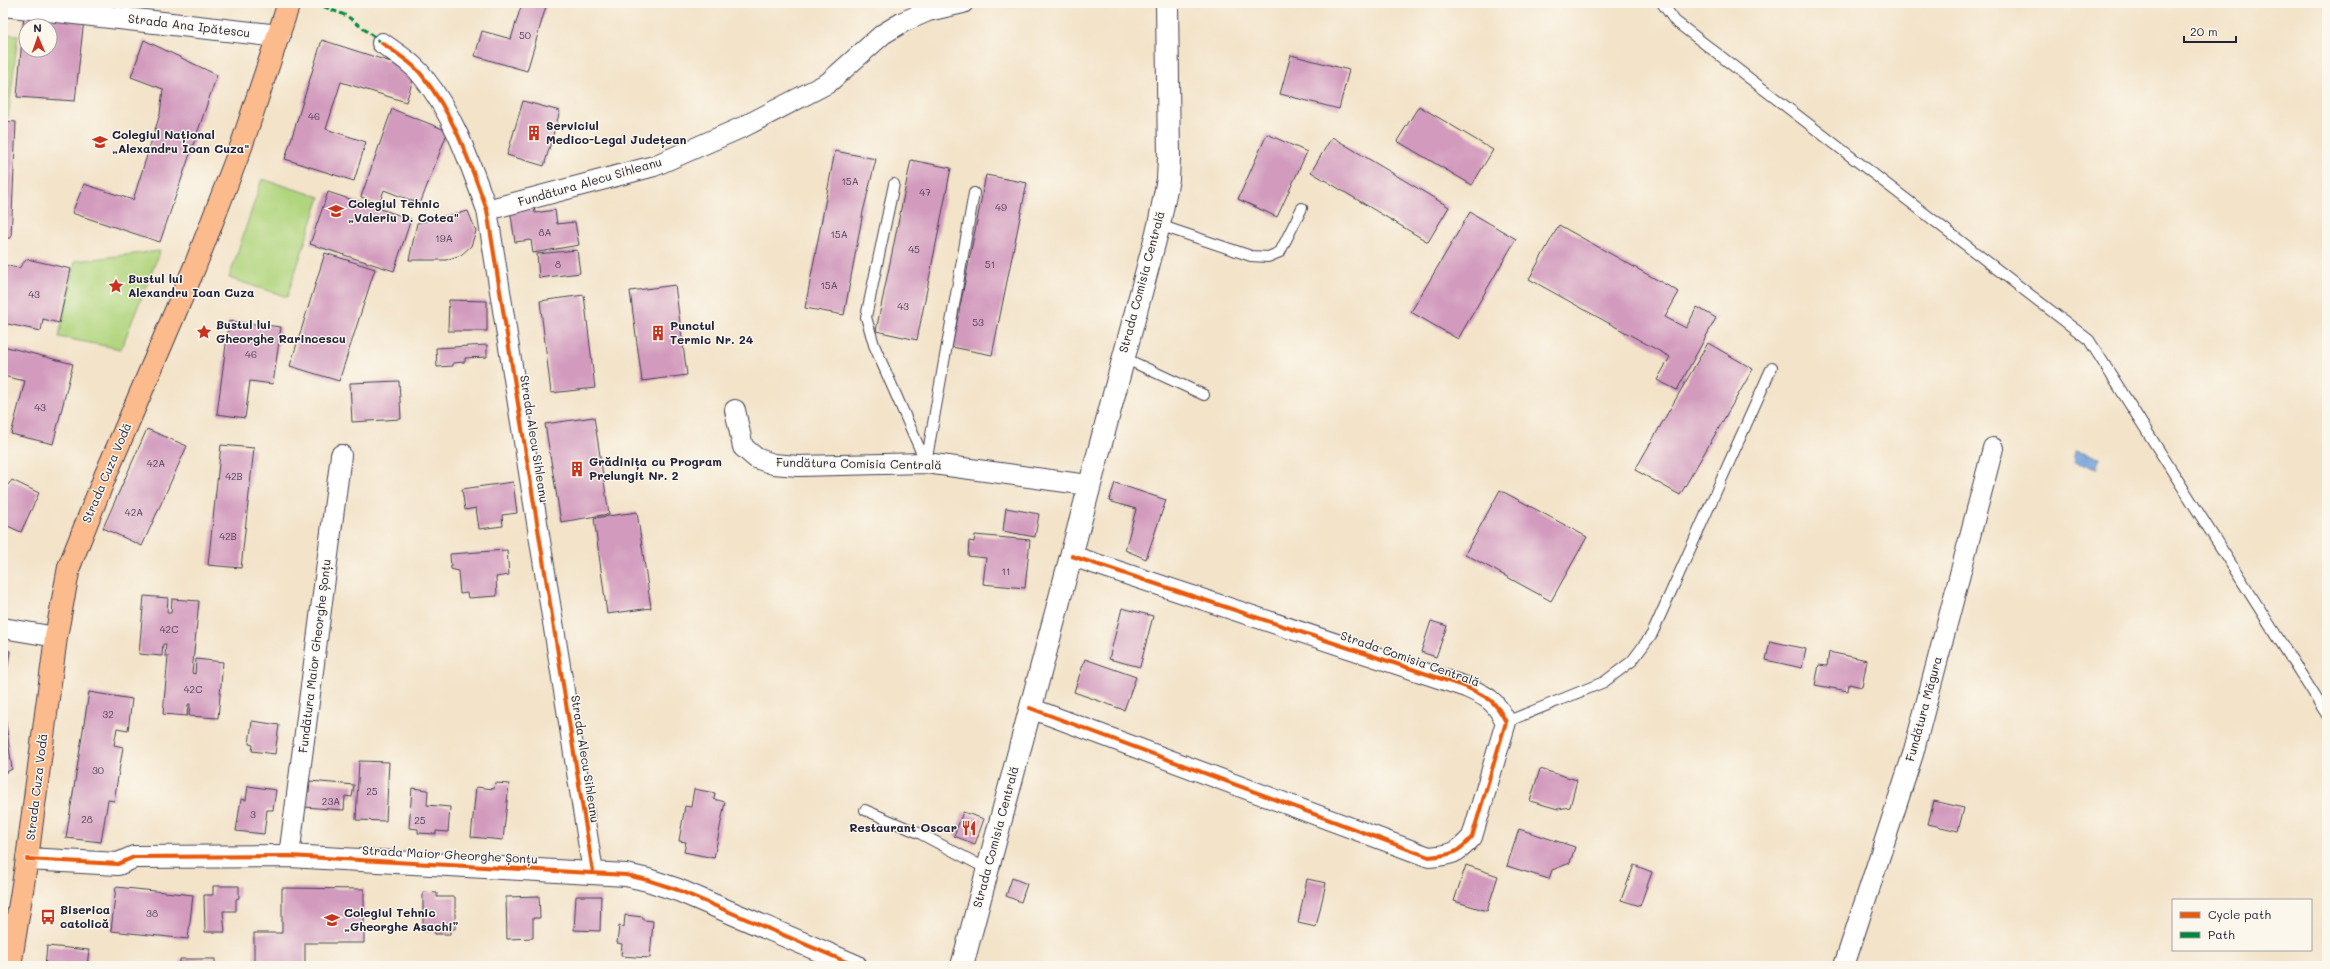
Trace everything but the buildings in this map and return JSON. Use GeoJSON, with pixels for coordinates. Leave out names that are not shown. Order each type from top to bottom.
{"type":"FeatureCollection","features":[{"type":"Feature","properties":{"kind":"main road","name":"Strada Cuza Vodă"},"geometry":{"type":"LineString","coordinates":[[10,966],[27,859],[56,637],[69,567],[195,266],[241,147],[289,3]]}},
{"type":"Feature","properties":{"kind":"street","name":"Fundătura Alecu Sihleanu"},"geometry":{"type":"LineString","coordinates":[[487,210],[654,166],[745,126],[828,83],[883,34],[903,22],[928,11],[963,3]]}},
{"type":"Feature","properties":{"kind":"street","name":"Strada Comisia Centrală"},"geometry":{"type":"LineString","coordinates":[[962,966],[1072,556],[1088,485],[1122,357],[1159,225],[1168,179],[1169,158],[1167,3]]}},
{"type":"Feature","properties":{"kind":"street","name":"Strada Ana Ipătescu"},"geometry":{"type":"LineString","coordinates":[[3,5],[279,36]]}},
{"type":"Feature","properties":{"kind":"street","name":"Strada Alecu Sihleanu"},"geometry":{"type":"LineString","coordinates":[[382,43],[413,66],[424,77],[452,119],[487,210],[593,872]]}},
{"type":"Feature","properties":{"kind":"street","name":"Fundătura Comisia Centrală"},"geometry":{"type":"LineString","coordinates":[[734,410],[743,446],[756,458],[773,464],[798,466],[926,463],[1088,485]]}},
{"type":"Feature","properties":{"kind":"street","name":"Fundătura Măgura"},"geometry":{"type":"LineString","coordinates":[[1844,966],[1913,754],[1993,448]]}},
{"type":"Feature","properties":{"kind":"street","name":"Fundătura Maior Gheorghe Șonțu"},"geometry":{"type":"LineString","coordinates":[[289,856],[341,455]]}},
{"type":"Feature","properties":{"kind":"street","name":"Strada Comisia Centrală"},"geometry":{"type":"LineString","coordinates":[[1072,556],[1466,688],[1489,697],[1499,709],[1506,722]]}},
{"type":"Feature","properties":{"kind":"street"},"geometry":{"type":"LineString","coordinates":[[3,628],[56,637]]}},
{"type":"Feature","properties":{"kind":"street"},"geometry":{"type":"LineString","coordinates":[[1030,708],[1429,857],[1450,855],[1461,849],[1472,837],[1506,722]]}},
{"type":"Feature","properties":{"kind":"street","name":"Strada Maior Gheorghe Șonțu"},"geometry":{"type":"LineString","coordinates":[[27,859],[118,864],[134,857],[289,856],[593,872],[648,880],[678,890],[856,966]]}},
{"type":"Feature","properties":{"kind":"lane"},"geometry":{"type":"LineString","coordinates":[[1662,3],[1675,21],[2089,340],[2327,715]]}},
{"type":"Feature","properties":{"kind":"lane"},"geometry":{"type":"LineString","coordinates":[[894,184],[866,317],[874,345],[926,463]]}},
{"type":"Feature","properties":{"kind":"lane"},"geometry":{"type":"LineString","coordinates":[[926,463],[974,193]]}},
{"type":"Feature","properties":{"kind":"lane"},"geometry":{"type":"LineString","coordinates":[[1159,225],[1251,256],[1268,257],[1280,252],[1302,208]]}},
{"type":"Feature","properties":{"kind":"lane"},"geometry":{"type":"LineString","coordinates":[[1122,357],[1204,395]]}},
{"type":"Feature","properties":{"kind":"lane"},"geometry":{"type":"LineString","coordinates":[[1506,722],[1604,682],[1632,661],[1652,634],[1772,367]]}},
{"type":"Feature","properties":{"kind":"lane"},"geometry":{"type":"LineString","coordinates":[[865,810],[921,834],[987,869]]}},
{"type":"Feature","properties":{"kind":"green space"},"geometry":{"type":"Polygon","coordinates":[[[3,34],[18,35],[8,117],[3,117],[3,34]]]}},
{"type":"Feature","properties":{"kind":"green space"},"geometry":{"type":"Polygon","coordinates":[[[262,179],[320,197],[287,297],[229,278],[262,179]]]}},
{"type":"Feature","properties":{"kind":"green space"},"geometry":{"type":"Polygon","coordinates":[[[160,251],[121,349],[59,337],[75,261],[160,251]]]}},
{"type":"Feature","properties":{"kind":"water"},"geometry":{"type":"Polygon","coordinates":[[[2075,451],[2100,457],[2098,468],[2073,462],[2075,451]]]}},
{"type":"Feature","properties":{"kind":"marked path"},"geometry":{"type":"LineString","coordinates":[[289,4],[294,3]]}},
{"type":"Feature","properties":{"kind":"marked path"},"geometry":{"type":"LineString","coordinates":[[315,3],[347,16],[382,43]]}},
{"type":"Feature","properties":{"kind":"cycle path"},"geometry":{"type":"LineString","coordinates":[[382,43],[415,68],[435,93],[461,141],[487,210],[593,872]]}},
{"type":"Feature","properties":{"kind":"cycle path"},"geometry":{"type":"LineString","coordinates":[[1030,708],[1429,857],[1453,853],[1462,847],[1472,837],[1506,722],[1490,700],[1466,687],[1072,556]]}},
{"type":"Feature","properties":{"kind":"cycle path"},"geometry":{"type":"LineString","coordinates":[[27,859],[118,864],[134,857],[289,856],[626,875],[648,880],[678,890],[856,966]]}},
{"type":"Feature","properties":{"kind":"place","name":"Serviciul Medico-Legal Județean"},"geometry":{"type":"Point","coordinates":[534,133]}},
{"type":"Feature","properties":{"kind":"place","name":"Colegiul Național „Alexandru Ioan Cuza\""},"geometry":{"type":"Point","coordinates":[100,142]}},
{"type":"Feature","properties":{"kind":"place","name":"Colegiul Tehnic „Valeriu D. Cotea\""},"geometry":{"type":"Point","coordinates":[336,211]}},
{"type":"Feature","properties":{"kind":"place","name":"Bustul lui Alexandru Ioan Cuza"},"geometry":{"type":"Point","coordinates":[116,286]}},
{"type":"Feature","properties":{"kind":"place","name":"Bustul lui Gheorghe Rarincescu"},"geometry":{"type":"Point","coordinates":[204,332]}},
{"type":"Feature","properties":{"kind":"place","name":"Punctul Termic Nr. 24"},"geometry":{"type":"Point","coordinates":[658,333]}},
{"type":"Feature","properties":{"kind":"place","name":"Grădinița cu Program Prelungit Nr. 2"},"geometry":{"type":"Point","coordinates":[577,469]}},
{"type":"Feature","properties":{"kind":"place","name":"Restaurant Oscar"},"geometry":{"type":"Point","coordinates":[969,828]}},
{"type":"Feature","properties":{"kind":"place","name":"Biserica catolică"},"geometry":{"type":"Point","coordinates":[48,917]}},
{"type":"Feature","properties":{"kind":"place","name":"Colegiul Tehnic „Gheorghe Asachi”"},"geometry":{"type":"Point","coordinates":[332,920]}}]}
